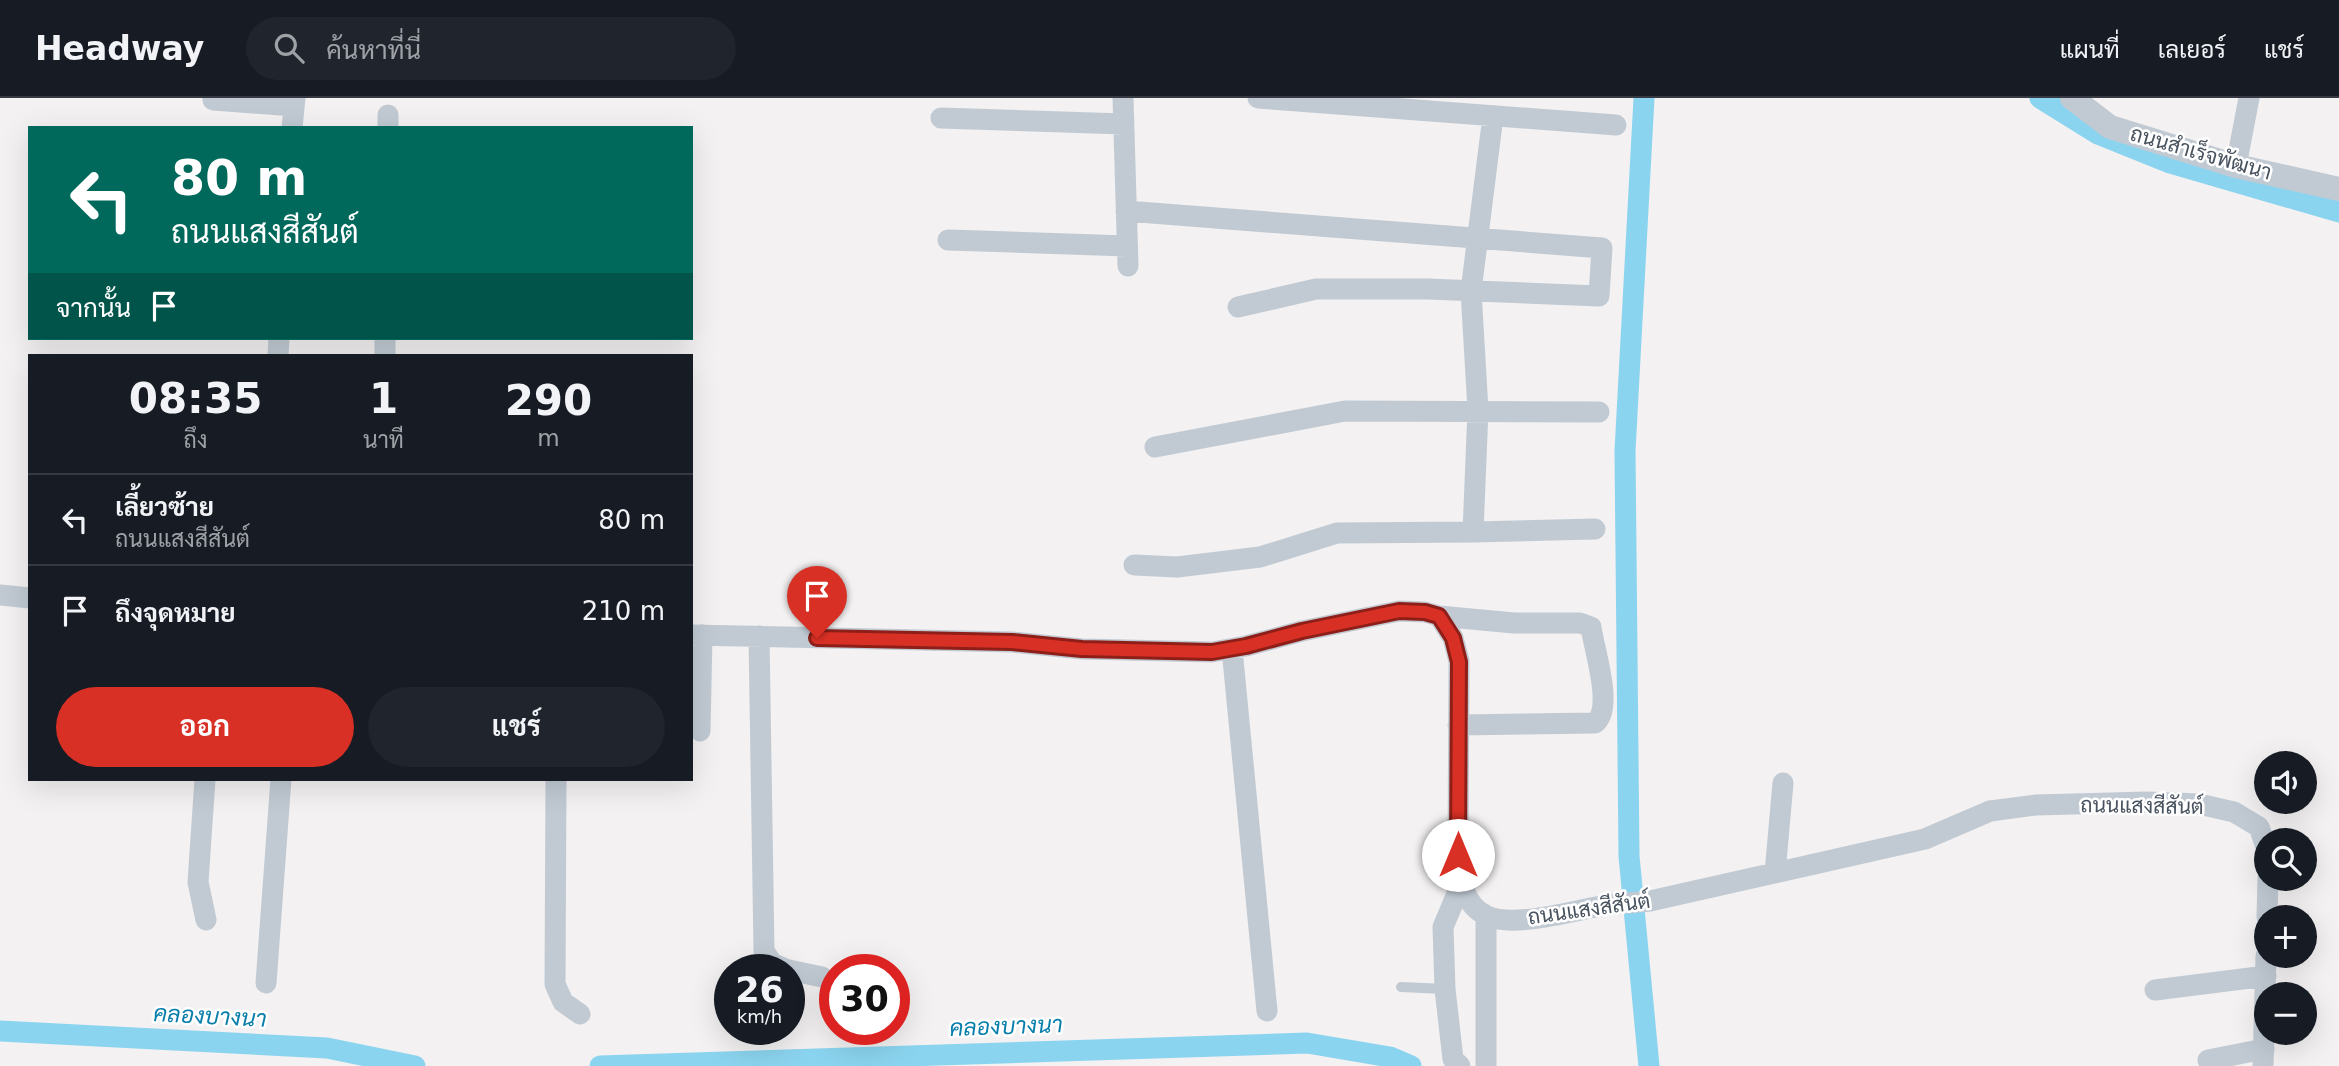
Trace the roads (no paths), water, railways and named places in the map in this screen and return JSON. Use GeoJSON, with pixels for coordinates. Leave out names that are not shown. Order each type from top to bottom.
{"type":"FeatureCollection","features":[{"type":"Feature","properties":{"kind":"street"},"geometry":{"type":"LineString","coordinates":[[948,240],[1128,256],[1123,98]]}},
{"type":"Feature","properties":{"kind":"street"},"geometry":{"type":"LineString","coordinates":[[1258,98],[1616,125]]}},
{"type":"Feature","properties":{"kind":"street","name":"ถนนสำเร็จพัฒนา"},"geometry":{"type":"LineString","coordinates":[[2072,98],[2110,127],[2236,166],[2339,189]]}},
{"type":"Feature","properties":{"kind":"street"},"geometry":{"type":"LineString","coordinates":[[2236,166],[2249,98]]}},
{"type":"Feature","properties":{"kind":"street"},"geometry":{"type":"LineString","coordinates":[[213,100],[294,102],[292,126]]}},
{"type":"Feature","properties":{"kind":"street"},"geometry":{"type":"LineString","coordinates":[[1473,532],[1478,410],[1471,291],[1493,116]]}},
{"type":"Feature","properties":{"kind":"street"},"geometry":{"type":"LineString","coordinates":[[942,118],[1124,124]]}},
{"type":"Feature","properties":{"kind":"street"},"geometry":{"type":"LineString","coordinates":[[1126,211],[1601,248],[1599,296],[1316,289],[1238,307]]}},
{"type":"Feature","properties":{"kind":"street"},"geometry":{"type":"LineString","coordinates":[[1155,447],[1345,411],[1599,412]]}},
{"type":"Feature","properties":{"kind":"street"},"geometry":{"type":"LineString","coordinates":[[1134,565],[1177,567],[1260,556],[1337,533],[1595,529]]}},
{"type":"Feature","properties":{"kind":"street"},"geometry":{"type":"LineString","coordinates":[[0,595],[28,598]]}},
{"type":"Feature","properties":{"kind":"street"},"geometry":{"type":"LineString","coordinates":[[700,731],[696,635],[1012,642],[1121,651],[1212,652],[1399,611],[1514,623],[1580,623],[1591,627],[1604,700],[1603,713],[1595,723],[1458,725]]}},
{"type":"Feature","properties":{"kind":"street"},"geometry":{"type":"LineString","coordinates":[[1439,616],[1453,638],[1459,662],[1458,855],[1461,884],[1470,901],[1486,916],[1486,1066]]}},
{"type":"Feature","properties":{"kind":"street"},"geometry":{"type":"LineString","coordinates":[[759,636],[766,954]]}},
{"type":"Feature","properties":{"kind":"street"},"geometry":{"type":"LineString","coordinates":[[1232,649],[1267,1011]]}},
{"type":"Feature","properties":{"kind":"street"},"geometry":{"type":"LineString","coordinates":[[205,781],[198,882],[206,920]]}},
{"type":"Feature","properties":{"kind":"street"},"geometry":{"type":"LineString","coordinates":[[266,983],[281,781]]}},
{"type":"Feature","properties":{"kind":"street"},"geometry":{"type":"LineString","coordinates":[[556,781],[555,984],[563,1002],[580,1014]]}},
{"type":"Feature","properties":{"kind":"street"},"geometry":{"type":"LineString","coordinates":[[1775,873],[1783,783]]}},
{"type":"Feature","properties":{"kind":"street","name":"ถนนแสงสีสันต์"},"geometry":{"type":"LineString","coordinates":[[1486,916],[1501,919],[1537,919],[1603,906],[1650,901],[1925,839],[1990,811],[2036,805],[2147,802],[2199,804],[2234,813],[2259,828]]}},
{"type":"Feature","properties":{"kind":"street"},"geometry":{"type":"LineString","coordinates":[[1460,1066],[1453,1059],[1445,989],[1443,927],[1461,884]]}},
{"type":"Feature","properties":{"kind":"street"},"geometry":{"type":"LineString","coordinates":[[2155,990],[2257,968]]}},
{"type":"Feature","properties":{"kind":"street"},"geometry":{"type":"LineString","coordinates":[[2208,1060],[2263,1057],[2266,968]]}},
{"type":"Feature","properties":{"kind":"lane"},"geometry":{"type":"LineString","coordinates":[[1401,987],[1445,989]]}},
{"type":"Feature","properties":{"kind":"waterway"},"geometry":{"type":"LineString","coordinates":[[1644,98],[1625,451],[1629,856],[1649,1066]]}},
{"type":"Feature","properties":{"kind":"waterway"},"geometry":{"type":"LineString","coordinates":[[2040,98],[2098,134],[2170,163],[2339,212]]}},
{"type":"Feature","properties":{"kind":"waterway","name":"คลองบางนา"},"geometry":{"type":"LineString","coordinates":[[0,1031],[327,1048],[415,1066]]}},
{"type":"Feature","properties":{"kind":"waterway","name":"คลองบางนา"},"geometry":{"type":"LineString","coordinates":[[600,1066],[1307,1043],[1390,1057],[1411,1066]]}}]}
